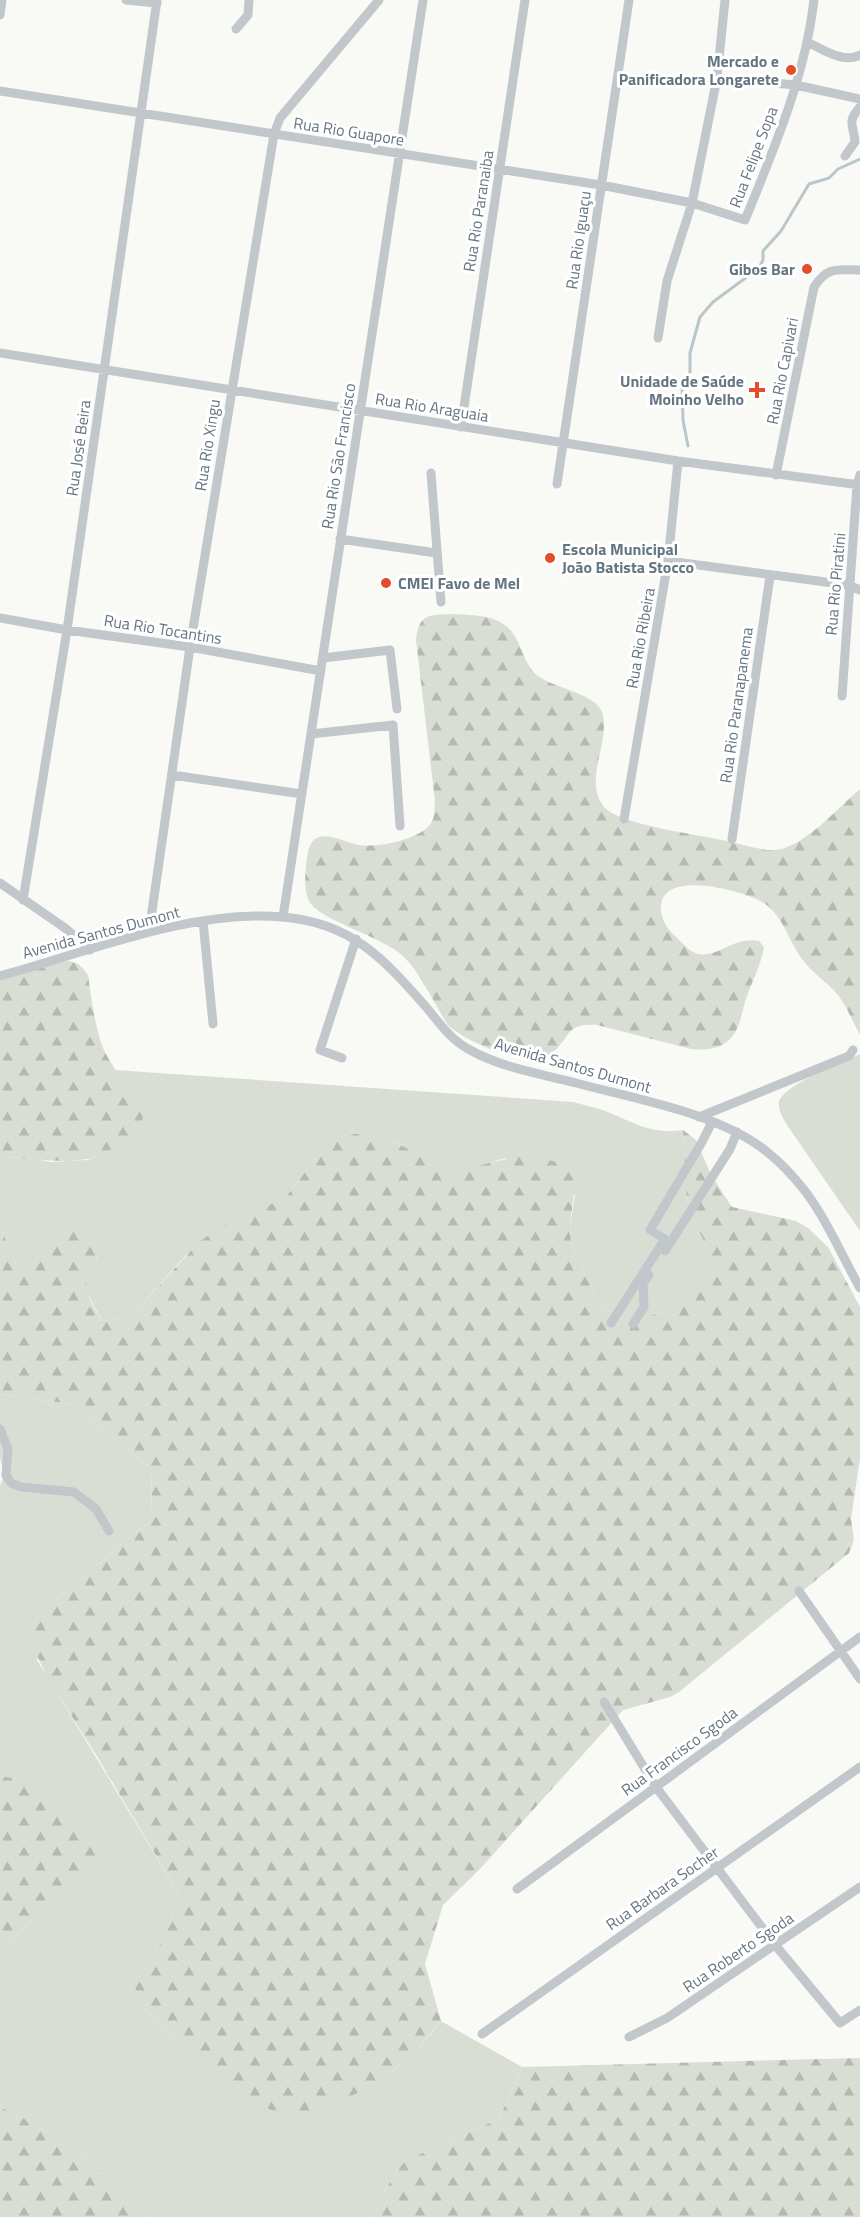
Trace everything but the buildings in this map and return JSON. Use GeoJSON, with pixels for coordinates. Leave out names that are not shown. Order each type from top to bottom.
{"type":"FeatureCollection","features":[{"type":"Feature","properties":{"kind":"street"},"geometry":{"type":"LineString","coordinates":[[0,15],[2,0]]}},
{"type":"Feature","properties":{"kind":"street"},"geometry":{"type":"LineString","coordinates":[[126,0],[157,1]]}},
{"type":"Feature","properties":{"kind":"street"},"geometry":{"type":"LineString","coordinates":[[236,29],[248,15],[249,0]]}},
{"type":"Feature","properties":{"kind":"street","name":"Rua Rio Xingu"},"geometry":{"type":"LineString","coordinates":[[149,932],[190,647],[274,134],[280,118],[379,0]]}},
{"type":"Feature","properties":{"kind":"street","name":"Rua Rio São Francisco"},"geometry":{"type":"LineString","coordinates":[[283,917],[423,0]]}},
{"type":"Feature","properties":{"kind":"street","name":"Rua Rio Paranaiba"},"geometry":{"type":"LineString","coordinates":[[461,427],[525,0]]}},
{"type":"Feature","properties":{"kind":"street","name":"Rua Rio Iguaçu"},"geometry":{"type":"LineString","coordinates":[[557,484],[629,0]]}},
{"type":"Feature","properties":{"kind":"street"},"geometry":{"type":"LineString","coordinates":[[658,338],[668,281],[692,203],[717,78],[725,0]]}},
{"type":"Feature","properties":{"kind":"street","name":"Rua Felipe Sopa"},"geometry":{"type":"LineString","coordinates":[[745,220],[770,160],[796,86],[814,0]]}},
{"type":"Feature","properties":{"kind":"street","name":"Rua José Beira"},"geometry":{"type":"LineString","coordinates":[[23,900],[67,630],[157,1]]}},
{"type":"Feature","properties":{"kind":"street"},"geometry":{"type":"LineString","coordinates":[[807,42],[842,58],[852,59],[860,55]]}},
{"type":"Feature","properties":{"kind":"street"},"geometry":{"type":"LineString","coordinates":[[717,78],[796,86],[860,99]]}},
{"type":"Feature","properties":{"kind":"street","name":"Rua Rio Guapore"},"geometry":{"type":"LineString","coordinates":[[0,91],[601,185],[692,203],[745,220]]}},
{"type":"Feature","properties":{"kind":"street"},"geometry":{"type":"LineString","coordinates":[[844,156],[855,142],[850,125],[860,107]]}},
{"type":"Feature","properties":{"kind":"street","name":"Rua Rio Capivari"},"geometry":{"type":"LineString","coordinates":[[776,475],[814,287],[822,276],[831,270],[860,270]]}},
{"type":"Feature","properties":{"kind":"street","name":"Rua Rio Araguaia"},"geometry":{"type":"LineString","coordinates":[[0,353],[678,461],[776,475],[859,481]]}},
{"type":"Feature","properties":{"kind":"street","name":"Rua Rio Ribeira"},"geometry":{"type":"LineString","coordinates":[[624,819],[668,561],[678,461]]}},
{"type":"Feature","properties":{"kind":"street"},"geometry":{"type":"LineString","coordinates":[[431,473],[441,602]]}},
{"type":"Feature","properties":{"kind":"street","name":"Rua Rio Piratini"},"geometry":{"type":"LineString","coordinates":[[842,696],[848,585],[859,481]]}},
{"type":"Feature","properties":{"kind":"street"},"geometry":{"type":"LineString","coordinates":[[340,539],[436,553]]}},
{"type":"Feature","properties":{"kind":"street"},"geometry":{"type":"LineString","coordinates":[[668,561],[848,585],[860,590]]}},
{"type":"Feature","properties":{"kind":"street","name":"Rua Rio Paranapanema"},"geometry":{"type":"LineString","coordinates":[[732,839],[770,576]]}},
{"type":"Feature","properties":{"kind":"street","name":"Rua Rio Tocantins"},"geometry":{"type":"LineString","coordinates":[[0,618],[190,647],[321,671]]}},
{"type":"Feature","properties":{"kind":"street"},"geometry":{"type":"LineString","coordinates":[[323,658],[390,650],[397,709]]}},
{"type":"Feature","properties":{"kind":"street"},"geometry":{"type":"LineString","coordinates":[[311,734],[393,725],[400,826]]}},
{"type":"Feature","properties":{"kind":"street"},"geometry":{"type":"LineString","coordinates":[[171,775],[302,794]]}},
{"type":"Feature","properties":{"kind":"street"},"geometry":{"type":"LineString","coordinates":[[0,883],[64,928],[90,950]]}},
{"type":"Feature","properties":{"kind":"street","name":"Avenida Santos Dumont"},"geometry":{"type":"LineString","coordinates":[[0,976],[149,932],[203,921],[232,917],[283,917],[324,925],[356,939],[377,955],[452,1039],[471,1051],[536,1073],[699,1117],[737,1132],[766,1151],[804,1191],[860,1288]]}},
{"type":"Feature","properties":{"kind":"street"},"geometry":{"type":"LineString","coordinates":[[203,921],[213,1024]]}},
{"type":"Feature","properties":{"kind":"street"},"geometry":{"type":"LineString","coordinates":[[342,1058],[320,1050],[356,939]]}},
{"type":"Feature","properties":{"kind":"street"},"geometry":{"type":"LineString","coordinates":[[699,1117],[849,1056],[854,1050]]}},
{"type":"Feature","properties":{"kind":"street"},"geometry":{"type":"LineString","coordinates":[[611,1323],[665,1239],[650,1230],[712,1122]]}},
{"type":"Feature","properties":{"kind":"street"},"geometry":{"type":"LineString","coordinates":[[633,1324],[644,1307],[643,1284],[730,1149],[737,1132]]}},
{"type":"Feature","properties":{"kind":"street"},"geometry":{"type":"LineString","coordinates":[[0,1429],[8,1449],[6,1474],[11,1483],[21,1487],[74,1492],[96,1509],[109,1531]]}},
{"type":"Feature","properties":{"kind":"street"},"geometry":{"type":"LineString","coordinates":[[799,1591],[860,1679]]}},
{"type":"Feature","properties":{"kind":"street","name":"Rua Francisco Sgoda"},"geometry":{"type":"LineString","coordinates":[[517,1889],[860,1637]]}},
{"type":"Feature","properties":{"kind":"street"},"geometry":{"type":"LineString","coordinates":[[604,1702],[656,1787],[776,1946],[840,2023],[860,2010]]}},
{"type":"Feature","properties":{"kind":"street","name":"Rua Barbara Socher"},"geometry":{"type":"LineString","coordinates":[[482,2034],[860,1767]]}},
{"type":"Feature","properties":{"kind":"street","name":"Rua Roberto Sgoda"},"geometry":{"type":"LineString","coordinates":[[629,2037],[667,2018],[860,1887]]}},
{"type":"Feature","properties":{"kind":"green space"},"geometry":{"type":"Polygon","coordinates":[[[450,614],[485,617],[503,624],[514,635],[528,664],[538,676],[545,681],[585,696],[599,708],[603,715],[604,726],[596,772],[597,794],[605,808],[620,817],[658,828],[767,850],[779,850],[815,830],[860,789],[860,1035],[838,995],[802,959],[774,912],[760,901],[719,888],[686,886],[672,889],[664,897],[661,910],[668,929],[695,953],[712,953],[750,940],[759,941],[764,947],[739,1024],[734,1035],[726,1043],[712,1048],[691,1049],[597,1025],[586,1025],[579,1026],[570,1032],[552,1053],[529,1058],[498,1052],[456,1032],[448,1025],[410,963],[403,956],[315,908],[307,897],[305,879],[308,851],[315,839],[325,836],[359,845],[387,844],[418,834],[432,821],[435,801],[416,640],[419,626],[425,618],[450,614]]]}},
{"type":"Feature","properties":{"kind":"green space"},"geometry":{"type":"Polygon","coordinates":[[[56,960],[75,963],[88,975],[103,1048],[121,1080],[141,1106],[143,1117],[134,1132],[116,1147],[100,1155],[70,1161],[1,1157],[0,1159],[0,974],[56,960]]]}},
{"type":"Feature","properties":{"kind":"green space"},"geometry":{"type":"Polygon","coordinates":[[[860,1054],[860,1231],[787,1125],[781,1114],[779,1102],[783,1095],[802,1081],[860,1054]]]}},
{"type":"Feature","properties":{"kind":"green space"},"geometry":{"type":"Polygon","coordinates":[[[115,1070],[573,1102],[652,1129],[683,1130],[687,1204],[719,1271],[671,1311],[626,1321],[600,1306],[571,1244],[570,1226],[575,1195],[506,1158],[472,1167],[451,1166],[426,1158],[387,1138],[316,1158],[285,1198],[188,1253],[130,1317],[102,1321],[86,1291],[87,1279],[98,1255],[34,1254],[18,1268],[0,1226],[0,1159],[1,1157],[31,1158],[50,1162],[87,1160],[109,1151],[139,1104],[115,1070]]]}},
{"type":"Feature","properties":{"kind":"green space"},"geometry":{"type":"Polygon","coordinates":[[[683,1130],[696,1140],[711,1175],[732,1207],[796,1221],[808,1228],[828,1247],[860,1307],[860,1458],[851,1519],[854,1540],[849,1553],[679,1692],[670,1697],[623,1710],[479,1870],[443,1905],[425,1964],[441,2021],[412,2055],[371,2087],[326,2107],[311,2112],[283,2113],[269,2109],[195,2057],[142,2006],[135,1993],[142,1967],[162,1942],[180,1896],[47,1677],[34,1649],[33,1636],[38,1620],[56,1600],[151,1520],[152,1469],[71,1404],[0,1394],[0,1226],[18,1268],[50,1238],[59,1233],[69,1229],[89,1232],[96,1241],[98,1252],[86,1287],[90,1300],[102,1321],[130,1317],[199,1242],[221,1227],[285,1198],[330,1144],[354,1134],[372,1133],[451,1166],[476,1166],[520,1156],[536,1157],[561,1163],[570,1171],[575,1184],[570,1226],[571,1244],[600,1306],[626,1321],[671,1311],[718,1271],[687,1205],[683,1130]]]}},
{"type":"Feature","properties":{"kind":"green space"},"geometry":{"type":"Polygon","coordinates":[[[0,1394],[71,1404],[152,1469],[151,1520],[56,1600],[37,1660],[180,1896],[162,1942],[142,1967],[142,2006],[195,2057],[227,2077],[325,2107],[360,2091],[390,2073],[416,2050],[441,2021],[522,2067],[499,2119],[405,2161],[370,2217],[149,2217],[96,2163],[20,2116],[0,2107],[0,1954],[21,1931],[91,1868],[95,1855],[93,1848],[85,1838],[5,1777],[0,1778],[0,1486],[4,1475],[0,1458],[0,1394]]]}},
{"type":"Feature","properties":{"kind":"green space"},"geometry":{"type":"Polygon","coordinates":[[[0,1778],[33,1781],[46,1788],[93,1846],[96,1857],[91,1868],[21,1931],[0,1954],[0,1778]]]}},
{"type":"Feature","properties":{"kind":"green space"},"geometry":{"type":"Polygon","coordinates":[[[860,2058],[860,2217],[370,2217],[405,2161],[499,2119],[522,2067],[860,2058]]]}},
{"type":"Feature","properties":{"kind":"green space"},"geometry":{"type":"Polygon","coordinates":[[[0,2107],[20,2116],[96,2163],[149,2217],[0,2217],[0,2107]]]}},
{"type":"Feature","properties":{"kind":"waterway"},"geometry":{"type":"LineString","coordinates":[[688,446],[683,420],[682,386],[690,372],[690,353],[700,317],[713,302],[759,268],[763,260],[763,251],[781,231],[809,184],[829,178],[838,169],[860,159]]}},
{"type":"Feature","properties":{"kind":"place","name":"Mercado e Panificadora Longarete"},"geometry":{"type":"Point","coordinates":[791,70]}},
{"type":"Feature","properties":{"kind":"place","name":"Gibos Bar"},"geometry":{"type":"Point","coordinates":[807,269]}},
{"type":"Feature","properties":{"kind":"place","name":"Unidade de Saúde Moinho Velho"},"geometry":{"type":"Point","coordinates":[757,390]}},
{"type":"Feature","properties":{"kind":"place","name":"Escola Municipal João Batista Stocco"},"geometry":{"type":"Point","coordinates":[550,558]}},
{"type":"Feature","properties":{"kind":"place","name":"CMEI Favo de Mel"},"geometry":{"type":"Point","coordinates":[386,583]}}]}
